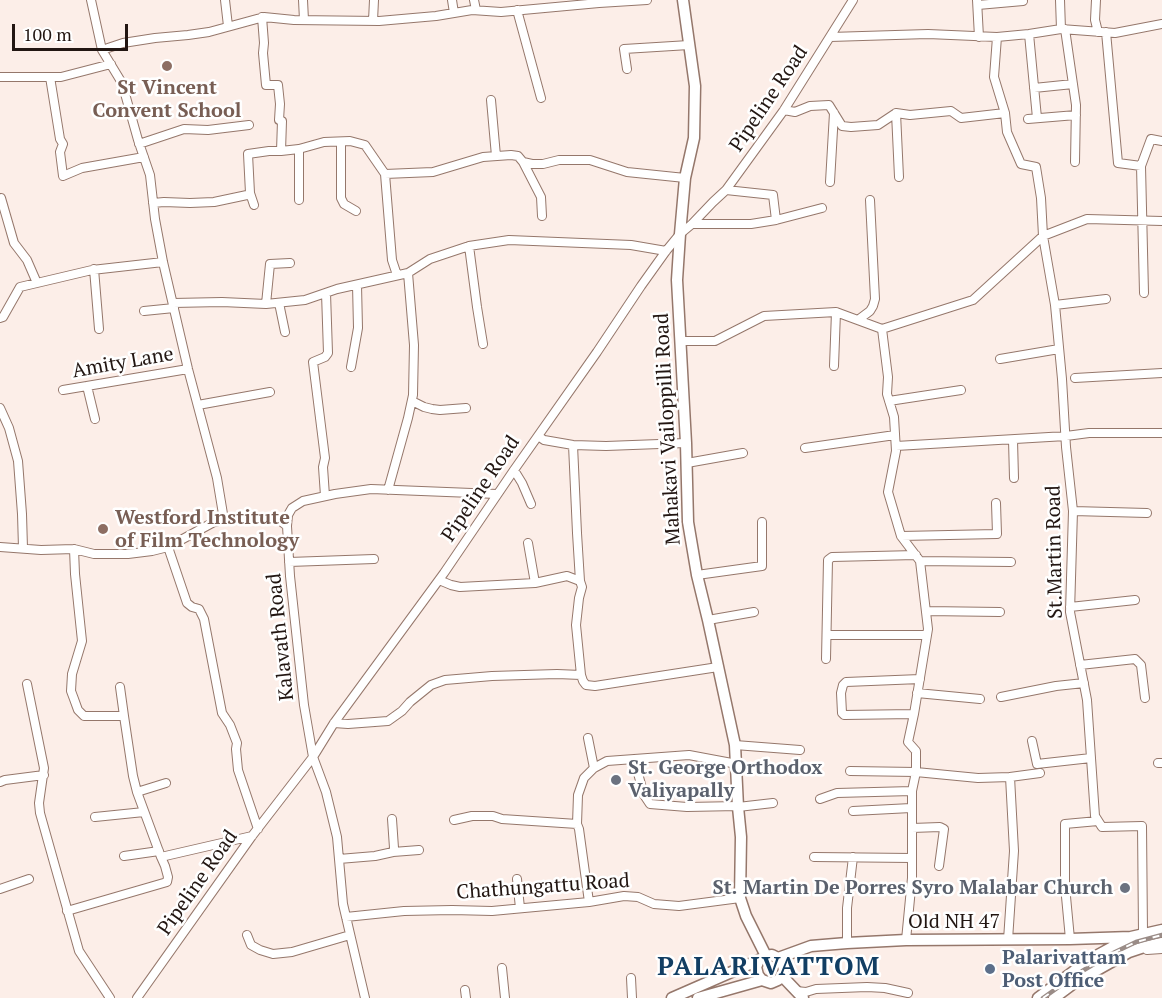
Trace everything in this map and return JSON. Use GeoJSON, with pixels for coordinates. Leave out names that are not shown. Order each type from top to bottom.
{"type":"FeatureCollection","features":[{"type":"Feature","properties":{"kind":"main road","name":"Mahakavi Vailoppilli Road"},"geometry":{"type":"LineString","coordinates":[[683,0],[695,86],[694,123],[690,159],[685,178],[677,280],[688,522],[697,575],[735,745],[741,837],[740,898],[763,958]]}},
{"type":"Feature","properties":{"kind":"main road","name":"Old NH 47"},"geometry":{"type":"LineString","coordinates":[[1038,998],[1089,960],[1131,937],[1162,930]]}},
{"type":"Feature","properties":{"kind":"main road","name":"Old NH 47"},"geometry":{"type":"LineString","coordinates":[[778,958],[811,946],[847,943],[1131,937]]}},
{"type":"Feature","properties":{"kind":"main road"},"geometry":{"type":"LineString","coordinates":[[1054,998],[1074,983],[1129,952],[1162,943]]}},
{"type":"Feature","properties":{"kind":"main road"},"geometry":{"type":"LineString","coordinates":[[672,998],[772,955],[782,963],[784,969],[778,980],[771,982],[762,980],[698,998]]}},
{"type":"Feature","properties":{"kind":"main road"},"geometry":{"type":"LineString","coordinates":[[762,980],[756,967],[763,958]]}},
{"type":"Feature","properties":{"kind":"main road"},"geometry":{"type":"LineString","coordinates":[[782,975],[800,994]]}},
{"type":"Feature","properties":{"kind":"street"},"geometry":{"type":"LineString","coordinates":[[91,0],[102,50],[122,83],[150,175],[163,262],[217,478],[224,519]]}},
{"type":"Feature","properties":{"kind":"street"},"geometry":{"type":"LineString","coordinates":[[225,0],[228,26]]}},
{"type":"Feature","properties":{"kind":"street"},"geometry":{"type":"LineString","coordinates":[[303,0],[304,20]]}},
{"type":"Feature","properties":{"kind":"street"},"geometry":{"type":"LineString","coordinates":[[373,21],[374,0]]}},
{"type":"Feature","properties":{"kind":"street"},"geometry":{"type":"LineString","coordinates":[[452,0],[454,13]]}},
{"type":"Feature","properties":{"kind":"street"},"geometry":{"type":"LineString","coordinates":[[474,0],[476,10]]}},
{"type":"Feature","properties":{"kind":"street"},"geometry":{"type":"LineString","coordinates":[[102,50],[123,43],[188,35],[262,17],[373,21],[476,10],[501,12],[555,3],[647,0]]}},
{"type":"Feature","properties":{"kind":"street","name":"Pipeline Road"},"geometry":{"type":"LineString","coordinates":[[137,998],[439,580],[666,251],[680,234],[726,190],[784,110],[853,0]]}},
{"type":"Feature","properties":{"kind":"street"},"geometry":{"type":"LineString","coordinates":[[1060,0],[1076,115],[1075,162]]}},
{"type":"Feature","properties":{"kind":"street"},"geometry":{"type":"LineString","coordinates":[[1096,0],[1095,20],[1102,32],[1118,163],[1142,166]]}},
{"type":"Feature","properties":{"kind":"street"},"geometry":{"type":"LineString","coordinates":[[979,37],[978,3],[1023,1]]}},
{"type":"Feature","properties":{"kind":"street"},"geometry":{"type":"LineString","coordinates":[[517,10],[541,98]]}},
{"type":"Feature","properties":{"kind":"street"},"geometry":{"type":"LineString","coordinates":[[262,17],[266,85],[278,85],[279,120],[282,121],[281,151]]}},
{"type":"Feature","properties":{"kind":"street"},"geometry":{"type":"LineString","coordinates":[[830,37],[928,34],[997,37],[1063,29],[1115,33],[1162,24]]}},
{"type":"Feature","properties":{"kind":"street"},"geometry":{"type":"LineString","coordinates":[[1029,34],[1034,88],[1032,118],[1076,115]]}},
{"type":"Feature","properties":{"kind":"street"},"geometry":{"type":"LineString","coordinates":[[784,110],[795,112],[810,106],[829,105],[842,126],[851,127],[878,125],[896,113],[920,114],[951,111],[961,118],[1005,113],[994,77],[997,37]]}},
{"type":"Feature","properties":{"kind":"street"},"geometry":{"type":"LineString","coordinates":[[627,69],[624,49],[689,45]]}},
{"type":"Feature","properties":{"kind":"street"},"geometry":{"type":"LineString","coordinates":[[0,77],[61,77],[111,64]]}},
{"type":"Feature","properties":{"kind":"street"},"geometry":{"type":"LineString","coordinates":[[50,77],[60,139],[63,144],[60,152],[63,176],[82,168],[144,158]]}},
{"type":"Feature","properties":{"kind":"street"},"geometry":{"type":"LineString","coordinates":[[1034,88],[1073,84]]}},
{"type":"Feature","properties":{"kind":"street"},"geometry":{"type":"LineString","coordinates":[[492,100],[496,156]]}},
{"type":"Feature","properties":{"kind":"street"},"geometry":{"type":"LineString","coordinates":[[830,182],[834,113]]}},
{"type":"Feature","properties":{"kind":"street"},"geometry":{"type":"LineString","coordinates":[[896,113],[899,177]]}},
{"type":"Feature","properties":{"kind":"street","name":"St.Martin Road"},"geometry":{"type":"LineString","coordinates":[[1005,113],[1007,132],[1021,164],[1036,167],[1041,198],[1043,236],[1055,305],[1074,511],[1070,607],[1087,700],[1095,816],[1098,822]]}},
{"type":"Feature","properties":{"kind":"street"},"geometry":{"type":"LineString","coordinates":[[139,144],[184,129],[208,130],[249,125]]}},
{"type":"Feature","properties":{"kind":"street"},"geometry":{"type":"LineString","coordinates":[[1144,293],[1142,166],[1151,139],[1162,141]]}},
{"type":"Feature","properties":{"kind":"street"},"geometry":{"type":"LineString","coordinates":[[254,205],[250,193],[249,154],[269,150],[299,149],[324,142],[350,141],[365,145],[385,174],[392,260],[398,275]]}},
{"type":"Feature","properties":{"kind":"street"},"geometry":{"type":"LineString","coordinates":[[341,142],[341,198],[344,204],[356,211]]}},
{"type":"Feature","properties":{"kind":"street"},"geometry":{"type":"LineString","coordinates":[[299,149],[299,200]]}},
{"type":"Feature","properties":{"kind":"street"},"geometry":{"type":"LineString","coordinates":[[385,174],[433,172],[483,157],[518,156],[541,197],[542,216]]}},
{"type":"Feature","properties":{"kind":"street"},"geometry":{"type":"LineString","coordinates":[[523,162],[543,164],[559,160],[590,160],[627,172],[685,178]]}},
{"type":"Feature","properties":{"kind":"street"},"geometry":{"type":"LineString","coordinates":[[726,190],[773,195],[776,220]]}},
{"type":"Feature","properties":{"kind":"street"},"geometry":{"type":"LineString","coordinates":[[153,203],[214,202],[250,193]]}},
{"type":"Feature","properties":{"kind":"street"},"geometry":{"type":"LineString","coordinates":[[1,198],[15,243],[27,260],[37,283]]}},
{"type":"Feature","properties":{"kind":"street"},"geometry":{"type":"LineString","coordinates":[[858,320],[870,311],[875,299],[870,200]]}},
{"type":"Feature","properties":{"kind":"street"},"geometry":{"type":"LineString","coordinates":[[692,224],[751,224],[822,208]]}},
{"type":"Feature","properties":{"kind":"street"},"geometry":{"type":"LineString","coordinates":[[681,341],[715,340],[764,316],[836,312],[882,329],[973,300],[1043,236],[1087,219],[1162,221]]}},
{"type":"Feature","properties":{"kind":"street"},"geometry":{"type":"LineString","coordinates":[[144,311],[174,305],[222,302],[266,304],[305,300],[408,273],[430,259],[469,246],[509,240],[631,245],[666,251]]}},
{"type":"Feature","properties":{"kind":"street"},"geometry":{"type":"LineString","coordinates":[[469,246],[483,344]]}},
{"type":"Feature","properties":{"kind":"street"},"geometry":{"type":"LineString","coordinates":[[0,318],[3,317],[20,287],[94,269],[163,262]]}},
{"type":"Feature","properties":{"kind":"street"},"geometry":{"type":"LineString","coordinates":[[266,304],[270,264],[290,263]]}},
{"type":"Feature","properties":{"kind":"street"},"geometry":{"type":"LineString","coordinates":[[94,269],[99,329]]}},
{"type":"Feature","properties":{"kind":"street"},"geometry":{"type":"LineString","coordinates":[[388,490],[411,401],[414,345],[408,273]]}},
{"type":"Feature","properties":{"kind":"street"},"geometry":{"type":"LineString","coordinates":[[351,367],[358,328],[357,285]]}},
{"type":"Feature","properties":{"kind":"street"},"geometry":{"type":"LineString","coordinates":[[325,496],[323,467],[325,458],[313,362],[325,357],[328,353],[326,293]]}},
{"type":"Feature","properties":{"kind":"street"},"geometry":{"type":"LineString","coordinates":[[1055,305],[1106,299]]}},
{"type":"Feature","properties":{"kind":"street"},"geometry":{"type":"LineString","coordinates":[[279,303],[285,332]]}},
{"type":"Feature","properties":{"kind":"street"},"geometry":{"type":"LineString","coordinates":[[834,366],[836,312]]}},
{"type":"Feature","properties":{"kind":"street"},"geometry":{"type":"LineString","coordinates":[[882,329],[888,378],[887,394],[894,417],[896,446],[888,492],[901,536],[918,558],[928,628],[908,742],[916,751],[916,772],[912,791],[912,878],[906,940]]}},
{"type":"Feature","properties":{"kind":"street"},"geometry":{"type":"LineString","coordinates":[[1000,359],[1059,350]]}},
{"type":"Feature","properties":{"kind":"street","name":"Amity Lane"},"geometry":{"type":"LineString","coordinates":[[63,390],[188,369]]}},
{"type":"Feature","properties":{"kind":"street"},"geometry":{"type":"LineString","coordinates":[[1076,378],[1162,373]]}},
{"type":"Feature","properties":{"kind":"street"},"geometry":{"type":"LineString","coordinates":[[87,386],[95,419]]}},
{"type":"Feature","properties":{"kind":"street"},"geometry":{"type":"LineString","coordinates":[[889,401],[961,390]]}},
{"type":"Feature","properties":{"kind":"street"},"geometry":{"type":"LineString","coordinates":[[198,405],[270,392]]}},
{"type":"Feature","properties":{"kind":"street"},"geometry":{"type":"LineString","coordinates":[[411,401],[432,410],[466,408]]}},
{"type":"Feature","properties":{"kind":"street"},"geometry":{"type":"LineString","coordinates":[[0,408],[9,428],[18,462],[22,548]]}},
{"type":"Feature","properties":{"kind":"street"},"geometry":{"type":"LineString","coordinates":[[896,446],[1012,440],[1089,433],[1162,433]]}},
{"type":"Feature","properties":{"kind":"street"},"geometry":{"type":"LineString","coordinates":[[805,447],[895,435]]}},
{"type":"Feature","properties":{"kind":"street"},"geometry":{"type":"LineString","coordinates":[[538,436],[544,440],[573,445],[686,443]]}},
{"type":"Feature","properties":{"kind":"street"},"geometry":{"type":"LineString","coordinates":[[1012,440],[1014,478]]}},
{"type":"Feature","properties":{"kind":"street"},"geometry":{"type":"LineString","coordinates":[[573,445],[582,587],[576,625],[583,681],[586,685],[595,687],[718,667]]}},
{"type":"Feature","properties":{"kind":"street"},"geometry":{"type":"LineString","coordinates":[[687,463],[743,453]]}},
{"type":"Feature","properties":{"kind":"street"},"geometry":{"type":"LineString","coordinates":[[514,471],[531,504]]}},
{"type":"Feature","properties":{"kind":"street"},"geometry":{"type":"LineString","coordinates":[[287,526],[288,515],[292,508],[303,501],[371,489],[498,494]]}},
{"type":"Feature","properties":{"kind":"street"},"geometry":{"type":"LineString","coordinates":[[901,536],[997,534],[996,503]]}},
{"type":"Feature","properties":{"kind":"street"},"geometry":{"type":"LineString","coordinates":[[1074,511],[1147,513]]}},
{"type":"Feature","properties":{"kind":"street"},"geometry":{"type":"LineString","coordinates":[[0,547],[74,549],[94,554],[128,554],[168,547],[214,522],[236,516],[278,519],[287,526]]}},
{"type":"Feature","properties":{"kind":"street"},"geometry":{"type":"LineString","coordinates":[[697,575],[762,566],[762,522]]}},
{"type":"Feature","properties":{"kind":"street","name":"Kalavath Road"},"geometry":{"type":"LineString","coordinates":[[287,526],[304,705],[313,757],[326,792],[337,837],[343,904],[366,998]]}},
{"type":"Feature","properties":{"kind":"street"},"geometry":{"type":"LineString","coordinates":[[528,543],[535,583]]}},
{"type":"Feature","properties":{"kind":"street"},"geometry":{"type":"LineString","coordinates":[[124,856],[160,854],[255,832],[238,770],[237,743],[222,713],[204,619],[199,609],[187,603],[168,547]]}},
{"type":"Feature","properties":{"kind":"street"},"geometry":{"type":"LineString","coordinates":[[74,549],[82,641],[72,674],[74,699],[78,710],[84,716],[124,716]]}},
{"type":"Feature","properties":{"kind":"street"},"geometry":{"type":"LineString","coordinates":[[826,659],[828,560],[832,557],[1011,562]]}},
{"type":"Feature","properties":{"kind":"street"},"geometry":{"type":"LineString","coordinates":[[290,562],[374,559]]}},
{"type":"Feature","properties":{"kind":"street"},"geometry":{"type":"LineString","coordinates":[[439,580],[460,587],[535,583],[567,576],[580,581]]}},
{"type":"Feature","properties":{"kind":"street"},"geometry":{"type":"LineString","coordinates":[[1070,607],[1135,600]]}},
{"type":"Feature","properties":{"kind":"street"},"geometry":{"type":"LineString","coordinates":[[926,610],[1000,612]]}},
{"type":"Feature","properties":{"kind":"street"},"geometry":{"type":"LineString","coordinates":[[708,620],[754,612]]}},
{"type":"Feature","properties":{"kind":"street"},"geometry":{"type":"LineString","coordinates":[[827,635],[927,635]]}},
{"type":"Feature","properties":{"kind":"street"},"geometry":{"type":"LineString","coordinates":[[1080,665],[1135,660],[1142,665],[1145,698]]}},
{"type":"Feature","properties":{"kind":"street"},"geometry":{"type":"LineString","coordinates":[[334,723],[388,721],[431,685],[445,680],[522,674],[581,675]]}},
{"type":"Feature","properties":{"kind":"street"},"geometry":{"type":"LineString","coordinates":[[914,714],[844,715],[841,693],[846,682],[920,679]]}},
{"type":"Feature","properties":{"kind":"street"},"geometry":{"type":"LineString","coordinates":[[1001,698],[1056,686],[1084,683]]}},
{"type":"Feature","properties":{"kind":"street"},"geometry":{"type":"LineString","coordinates":[[27,684],[44,768],[39,803],[40,813],[79,951],[110,998]]}},
{"type":"Feature","properties":{"kind":"street"},"geometry":{"type":"LineString","coordinates":[[67,911],[167,882],[165,867],[133,776],[120,687]]}},
{"type":"Feature","properties":{"kind":"street"},"geometry":{"type":"LineString","coordinates":[[918,693],[980,699]]}},
{"type":"Feature","properties":{"kind":"street"},"geometry":{"type":"LineString","coordinates":[[588,738],[594,768]]}},
{"type":"Feature","properties":{"kind":"street"},"geometry":{"type":"LineString","coordinates":[[1032,741],[1037,764],[1091,758]]}},
{"type":"Feature","properties":{"kind":"street"},"geometry":{"type":"LineString","coordinates":[[735,745],[800,750]]}},
{"type":"Feature","properties":{"kind":"street"},"geometry":{"type":"LineString","coordinates":[[589,902],[577,824],[578,795],[584,778],[594,768],[607,761],[689,755],[736,764]]}},
{"type":"Feature","properties":{"kind":"street"},"geometry":{"type":"LineString","coordinates":[[634,759],[644,795],[650,804],[738,807],[772,802]]}},
{"type":"Feature","properties":{"kind":"street"},"geometry":{"type":"LineString","coordinates":[[850,771],[916,772],[978,778],[1040,773]]}},
{"type":"Feature","properties":{"kind":"street"},"geometry":{"type":"LineString","coordinates":[[0,782],[44,775]]}},
{"type":"Feature","properties":{"kind":"street"},"geometry":{"type":"LineString","coordinates":[[1008,940],[1014,851],[1010,777]]}},
{"type":"Feature","properties":{"kind":"street"},"geometry":{"type":"LineString","coordinates":[[137,792],[166,783]]}},
{"type":"Feature","properties":{"kind":"street"},"geometry":{"type":"LineString","coordinates":[[820,799],[837,793],[912,791]]}},
{"type":"Feature","properties":{"kind":"street"},"geometry":{"type":"LineString","coordinates":[[853,811],[911,808]]}},
{"type":"Feature","properties":{"kind":"street"},"geometry":{"type":"LineString","coordinates":[[95,818],[144,812]]}},
{"type":"Feature","properties":{"kind":"street"},"geometry":{"type":"LineString","coordinates":[[454,820],[472,816],[493,816],[502,819],[577,824]]}},
{"type":"Feature","properties":{"kind":"street"},"geometry":{"type":"LineString","coordinates":[[392,819],[393,852]]}},
{"type":"Feature","properties":{"kind":"street"},"geometry":{"type":"LineString","coordinates":[[1070,939],[1065,886],[1065,824],[1098,822],[1102,827],[1142,826],[1143,933]]}},
{"type":"Feature","properties":{"kind":"street"},"geometry":{"type":"LineString","coordinates":[[912,828],[940,827],[944,829],[939,866]]}},
{"type":"Feature","properties":{"kind":"street"},"geometry":{"type":"LineString","coordinates":[[339,859],[419,850]]}},
{"type":"Feature","properties":{"kind":"street"},"geometry":{"type":"LineString","coordinates":[[814,857],[912,858]]}},
{"type":"Feature","properties":{"kind":"street"},"geometry":{"type":"LineString","coordinates":[[847,943],[847,908],[853,857]]}},
{"type":"Feature","properties":{"kind":"street"},"geometry":{"type":"LineString","coordinates":[[0,889],[29,879]]}},
{"type":"Feature","properties":{"kind":"street"},"geometry":{"type":"LineString","coordinates":[[517,879],[520,908]]}},
{"type":"Feature","properties":{"kind":"street","name":"Chathungattu Road"},"geometry":{"type":"LineString","coordinates":[[346,917],[404,911],[492,911],[589,902],[624,896],[638,897],[654,904],[679,906],[740,898]]}},
{"type":"Feature","properties":{"kind":"street"},"geometry":{"type":"LineString","coordinates":[[247,935],[251,945],[273,954],[292,952],[350,935]]}},
{"type":"Feature","properties":{"kind":"street"},"geometry":{"type":"LineString","coordinates":[[1129,952],[1162,949]]}},
{"type":"Feature","properties":{"kind":"street"},"geometry":{"type":"LineString","coordinates":[[502,968],[505,998]]}},
{"type":"Feature","properties":{"kind":"street"},"geometry":{"type":"LineString","coordinates":[[631,978],[632,998]]}},
{"type":"Feature","properties":{"kind":"street"},"geometry":{"type":"LineString","coordinates":[[800,994],[816,989],[867,987],[908,993]]}},
{"type":"Feature","properties":{"kind":"railway"},"geometry":{"type":"LineString","coordinates":[[1043,998],[1109,955],[1136,942],[1162,935]]}},
{"type":"Feature","properties":{"kind":"place","name":"St Vincent Convent School"},"geometry":{"type":"Point","coordinates":[167,66]}},
{"type":"Feature","properties":{"kind":"place","name":"Westford Institute of Film Technology"},"geometry":{"type":"Point","coordinates":[103,529]}},
{"type":"Feature","properties":{"kind":"place","name":"St. George Orthodox Valiyapally"},"geometry":{"type":"Point","coordinates":[616,780]}},
{"type":"Feature","properties":{"kind":"place","name":"St. Martin De Porres Syro Malabar Church"},"geometry":{"type":"Point","coordinates":[1125,888]}},
{"type":"Feature","properties":{"kind":"place","name":"Palarivattam Post Office"},"geometry":{"type":"Point","coordinates":[990,969]}},
{"type":"Feature","properties":{"kind":"district","name":"PALARIVATTOM"},"geometry":{"type":"Point","coordinates":[769,968]}}]}
